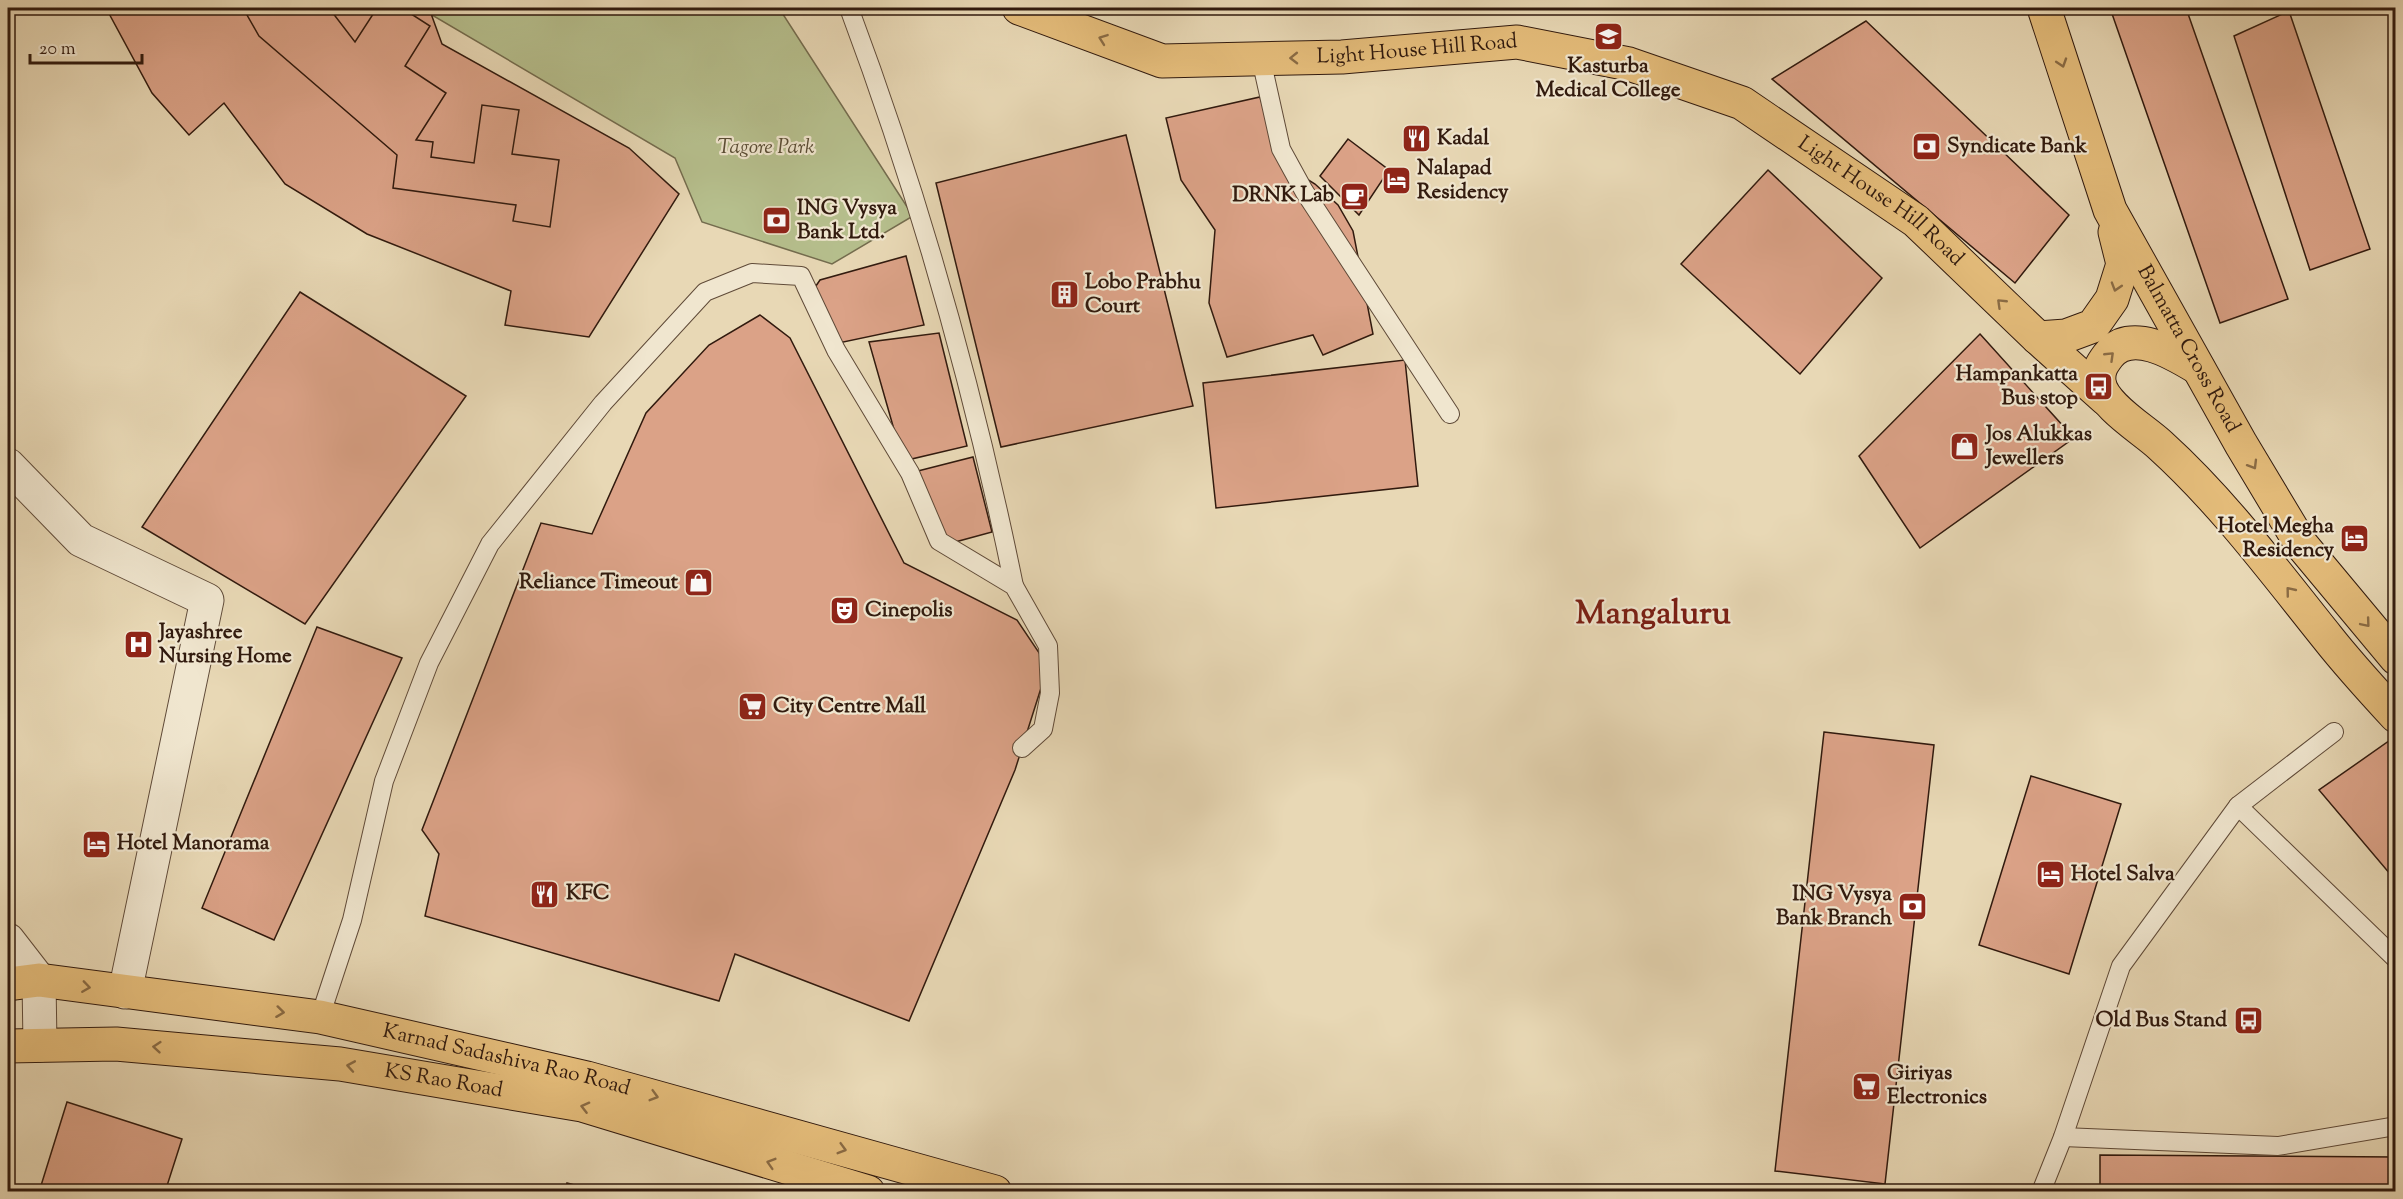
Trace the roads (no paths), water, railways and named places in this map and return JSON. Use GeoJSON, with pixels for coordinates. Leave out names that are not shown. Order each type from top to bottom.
{"type":"FeatureCollection","features":[{"type":"Feature","properties":{"kind":"main road","name":"Light House Hill Road"},"geometry":{"type":"LineString","coordinates":[[1019,8],[1162,61],[1342,57],[1516,42],[1629,64],[1742,103],[1916,221],[2038,338],[2161,446],[2222,506],[2349,664],[2396,716]]}},
{"type":"Feature","properties":{"kind":"main road","name":"Balmatta Cross Road"},"geometry":{"type":"LineString","coordinates":[[2044,8],[2109,210],[2301,544],[2396,658]]}},
{"type":"Feature","properties":{"kind":"main road"},"geometry":{"type":"LineString","coordinates":[[2038,338],[2066,336],[2093,326],[2112,299],[2123,264],[2109,210]]}},
{"type":"Feature","properties":{"kind":"main road"},"geometry":{"type":"LineString","coordinates":[[2106,399],[2099,382],[2099,368],[2111,352],[2128,344],[2143,343],[2157,347],[2198,368]]}},
{"type":"Feature","properties":{"kind":"main road","name":"Karnad Sadashiva Rao Road"},"geometry":{"type":"LineString","coordinates":[[23,982],[125,992],[320,1017],[587,1078],[995,1191]]}},
{"type":"Feature","properties":{"kind":"main road","name":"KS Rao Road"},"geometry":{"type":"LineString","coordinates":[[8,1046],[116,1044],[340,1064],[582,1106],[868,1191]]}},
{"type":"Feature","properties":{"kind":"street"},"geometry":{"type":"LineString","coordinates":[[8,465],[81,540],[207,600],[125,992]]}},
{"type":"Feature","properties":{"kind":"street"},"geometry":{"type":"LineString","coordinates":[[8,940],[23,982],[40,1045]]}},
{"type":"Feature","properties":{"kind":"lane"},"geometry":{"type":"LineString","coordinates":[[849,8],[917,206],[993,483],[1014,586],[1048,646],[1050,693],[1043,729],[1022,748]]}},
{"type":"Feature","properties":{"kind":"lane"},"geometry":{"type":"LineString","coordinates":[[1261,59],[1281,149],[1304,191],[1450,414]]}},
{"type":"Feature","properties":{"kind":"lane"},"geometry":{"type":"LineString","coordinates":[[320,1017],[352,920],[384,781],[429,663],[490,544],[603,403],[705,292],[752,273],[801,276],[836,350],[910,473],[939,542],[1014,586]]}},
{"type":"Feature","properties":{"kind":"lane"},"geometry":{"type":"LineString","coordinates":[[2041,1191],[2063,1137],[2121,966],[2238,806],[2334,732]]}},
{"type":"Feature","properties":{"kind":"lane"},"geometry":{"type":"LineString","coordinates":[[2238,806],[2396,959]]}},
{"type":"Feature","properties":{"kind":"lane"},"geometry":{"type":"LineString","coordinates":[[2063,1137],[2278,1146],[2396,1126]]}},
{"type":"Feature","properties":{"kind":"place","name":"Kasturba Medical College"},"geometry":{"type":"Point","coordinates":[1608,36]}},
{"type":"Feature","properties":{"kind":"place","name":"Kadal"},"geometry":{"type":"Point","coordinates":[1416,139]}},
{"type":"Feature","properties":{"kind":"place","name":"Syndicate Bank"},"geometry":{"type":"Point","coordinates":[1926,147]}},
{"type":"Feature","properties":{"kind":"place","name":"Nalapad Residency"},"geometry":{"type":"Point","coordinates":[1396,181]}},
{"type":"Feature","properties":{"kind":"place","name":"DRNK Lab"},"geometry":{"type":"Point","coordinates":[1355,196]}},
{"type":"Feature","properties":{"kind":"place","name":"ING Vysya Bank Ltd."},"geometry":{"type":"Point","coordinates":[776,221]}},
{"type":"Feature","properties":{"kind":"place","name":"Lobo Prabhu Court"},"geometry":{"type":"Point","coordinates":[1064,295]}},
{"type":"Feature","properties":{"kind":"place","name":"Hampankatta Bus stop"},"geometry":{"type":"Point","coordinates":[2099,387]}},
{"type":"Feature","properties":{"kind":"place","name":"Jos Alukkas Jewellers"},"geometry":{"type":"Point","coordinates":[1965,447]}},
{"type":"Feature","properties":{"kind":"place","name":"Hotel Megha Residency"},"geometry":{"type":"Point","coordinates":[2355,539]}},
{"type":"Feature","properties":{"kind":"place","name":"Reliance Timeout"},"geometry":{"type":"Point","coordinates":[699,583]}},
{"type":"Feature","properties":{"kind":"place","name":"Cinepolis"},"geometry":{"type":"Point","coordinates":[844,611]}},
{"type":"Feature","properties":{"kind":"place","name":"Jayashree Nursing Home"},"geometry":{"type":"Point","coordinates":[138,645]}},
{"type":"Feature","properties":{"kind":"place","name":"City Centre Mall"},"geometry":{"type":"Point","coordinates":[752,707]}},
{"type":"Feature","properties":{"kind":"place","name":"Hotel Manorama"},"geometry":{"type":"Point","coordinates":[96,844]}},
{"type":"Feature","properties":{"kind":"place","name":"Hotel Salva"},"geometry":{"type":"Point","coordinates":[2050,875]}},
{"type":"Feature","properties":{"kind":"place","name":"KFC"},"geometry":{"type":"Point","coordinates":[545,894]}},
{"type":"Feature","properties":{"kind":"place","name":"ING Vysya Bank Branch"},"geometry":{"type":"Point","coordinates":[1913,907]}},
{"type":"Feature","properties":{"kind":"place","name":"Old Bus Stand"},"geometry":{"type":"Point","coordinates":[2248,1021]}},
{"type":"Feature","properties":{"kind":"place","name":"Giriyas Electronics"},"geometry":{"type":"Point","coordinates":[1866,1086]}},
{"type":"Feature","properties":{"kind":"district","name":"Mangaluru"},"geometry":{"type":"Point","coordinates":[1653,615]}},
{"type":"Feature","properties":{"kind":"park label","name":"Tagore Park"},"geometry":{"type":"Point","coordinates":[766,148]}}]}
